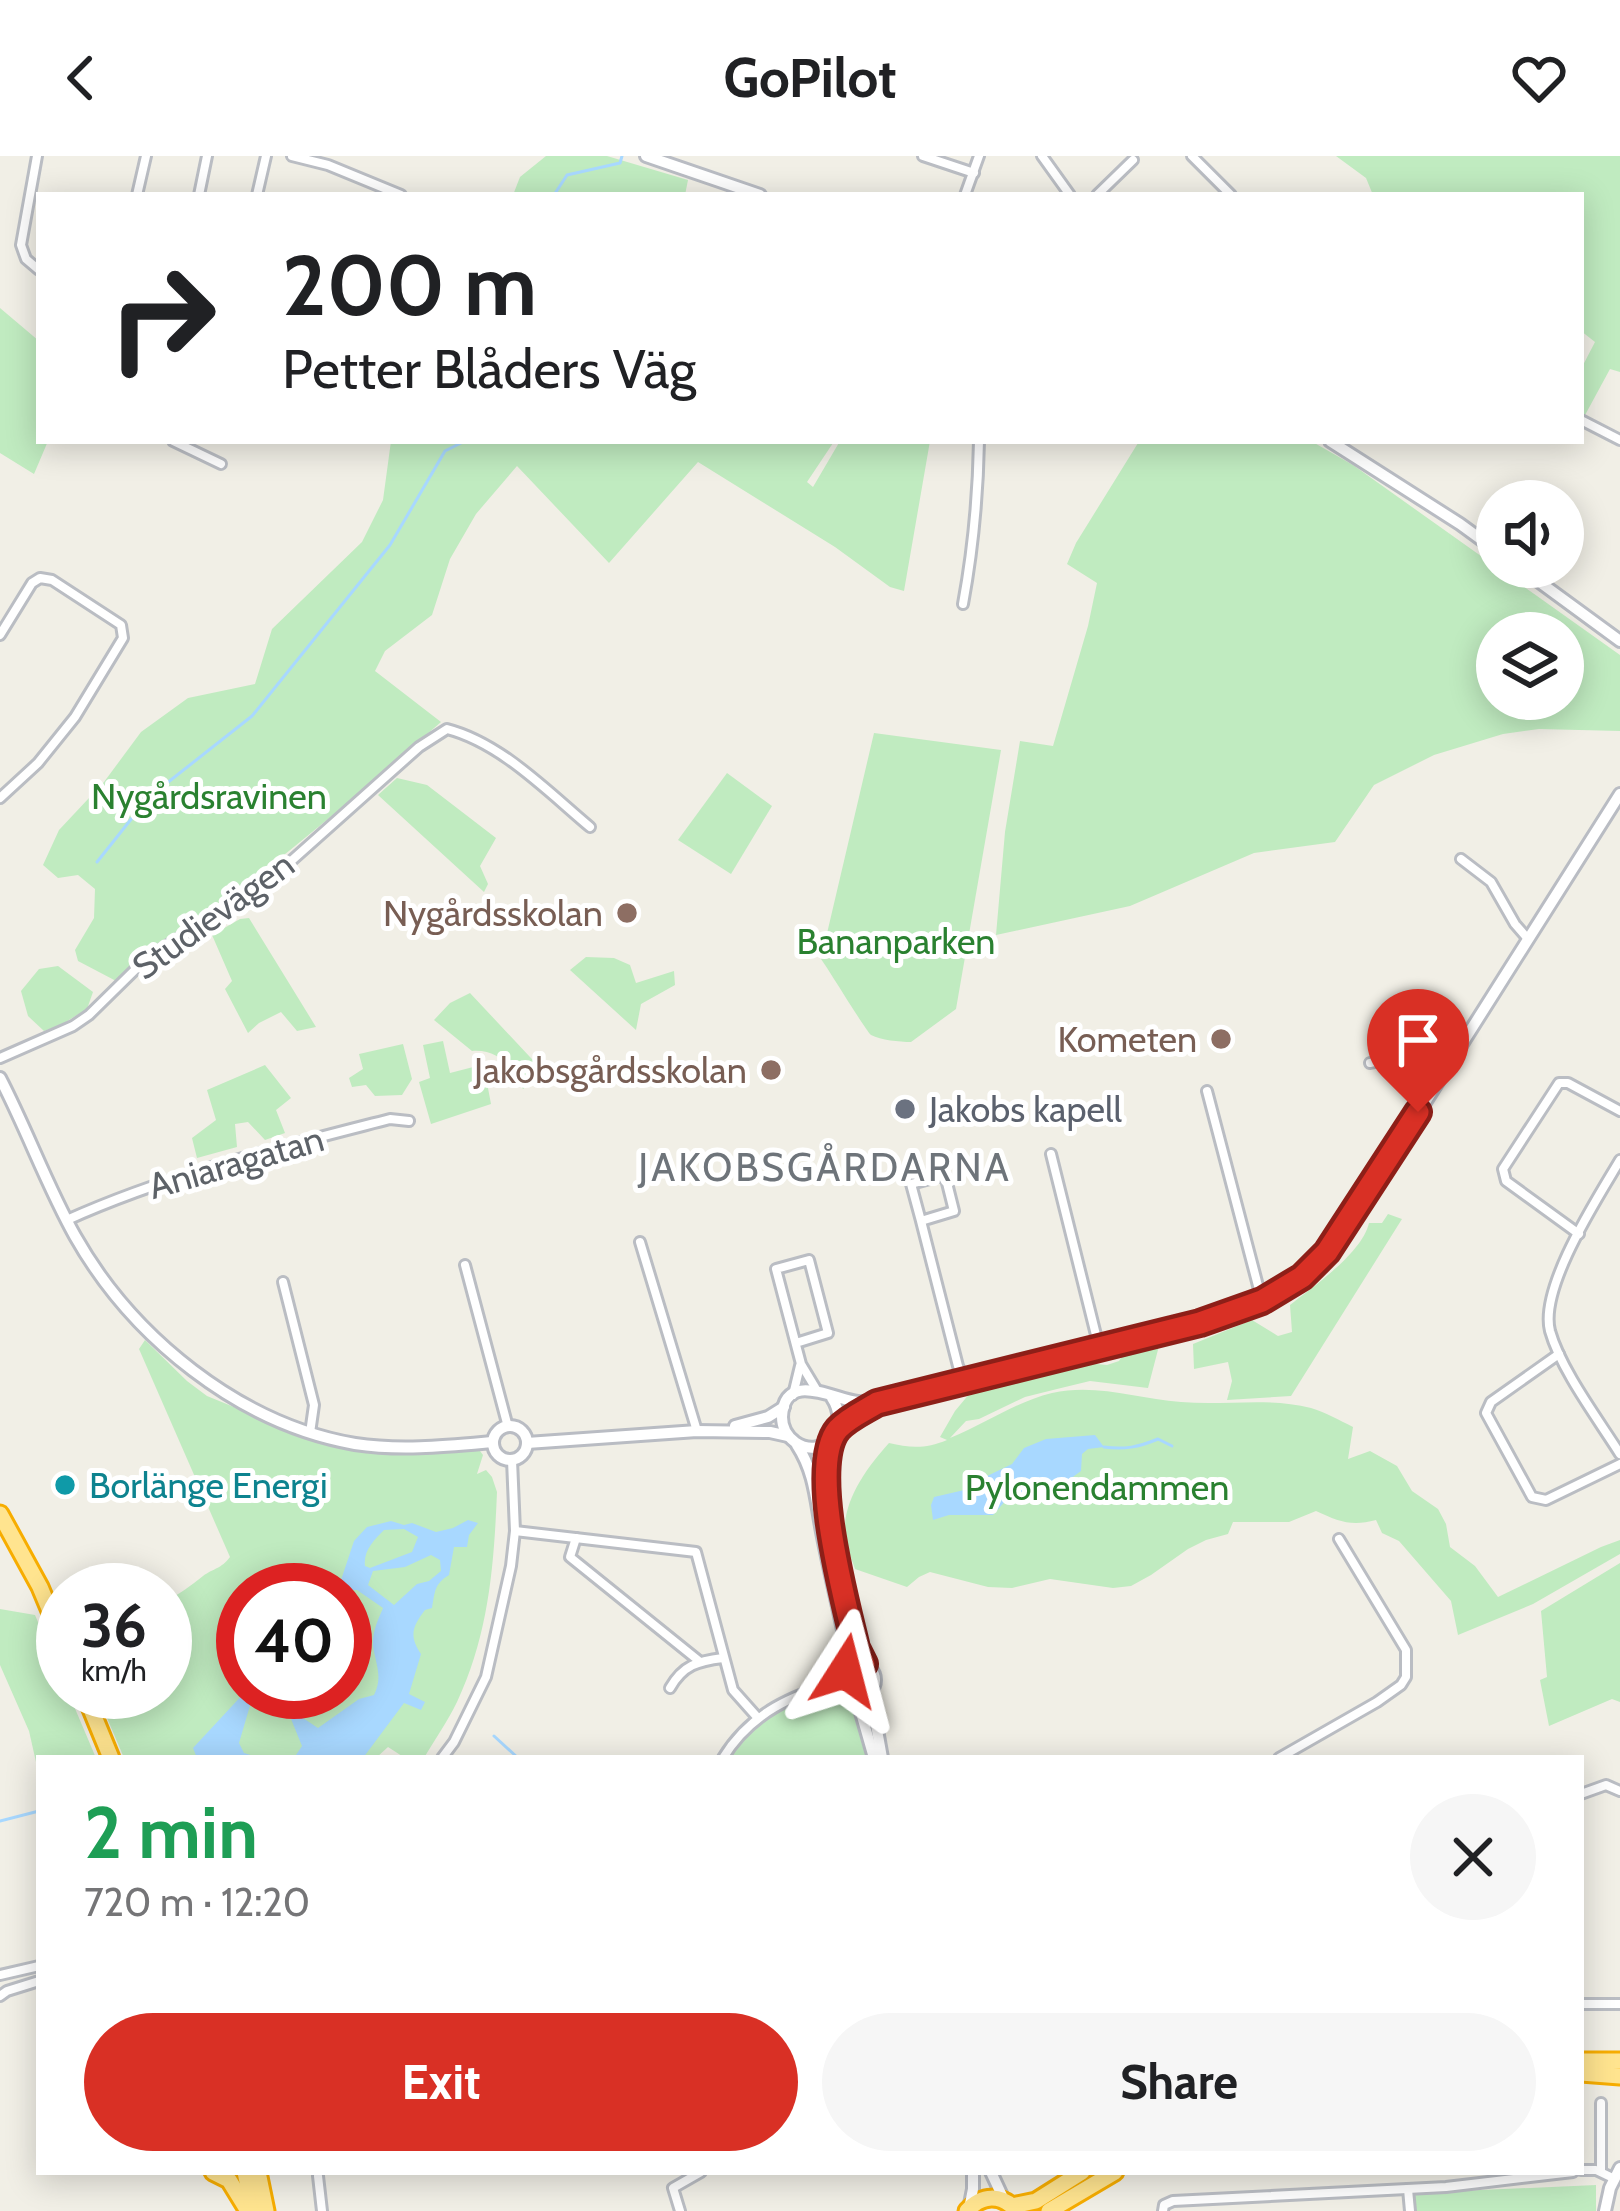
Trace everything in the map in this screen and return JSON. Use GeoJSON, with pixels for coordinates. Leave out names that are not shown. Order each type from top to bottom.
{"type":"FeatureCollection","features":[{"type":"Feature","properties":{"kind":"highway"},"geometry":{"type":"LineString","coordinates":[[0,1514],[36,1584]]}},
{"type":"Feature","properties":{"kind":"highway"},"geometry":{"type":"LineString","coordinates":[[0,1534],[27,1564]]}},
{"type":"Feature","properties":{"kind":"highway"},"geometry":{"type":"LineString","coordinates":[[95,1719],[110,1755]]}},
{"type":"Feature","properties":{"kind":"highway"},"geometry":{"type":"LineString","coordinates":[[1584,2061],[1620,2061]]}},
{"type":"Feature","properties":{"kind":"highway"},"geometry":{"type":"LineString","coordinates":[[1584,2073],[1620,2076]]}},
{"type":"Feature","properties":{"kind":"highway"},"geometry":{"type":"LineString","coordinates":[[219,2175],[229,2180],[251,2211]]}},
{"type":"Feature","properties":{"kind":"highway"},"geometry":{"type":"LineString","coordinates":[[245,2175],[251,2211]]}},
{"type":"Feature","properties":{"kind":"highway"},"geometry":{"type":"LineString","coordinates":[[259,2175],[266,2211]]}},
{"type":"Feature","properties":{"kind":"highway"},"geometry":{"type":"LineString","coordinates":[[968,2210],[985,2199],[1010,2206],[1036,2201],[1077,2175]]}},
{"type":"Feature","properties":{"kind":"highway"},"geometry":{"type":"LineString","coordinates":[[1049,2211],[1110,2175]]}},
{"type":"Feature","properties":{"kind":"street"},"geometry":{"type":"LineString","coordinates":[[36,267],[26,259],[21,245],[37,156]]}},
{"type":"Feature","properties":{"kind":"street"},"geometry":{"type":"LineString","coordinates":[[138,192],[146,156]]}},
{"type":"Feature","properties":{"kind":"street"},"geometry":{"type":"LineString","coordinates":[[201,192],[207,156]]}},
{"type":"Feature","properties":{"kind":"street"},"geometry":{"type":"LineString","coordinates":[[258,192],[266,156]]}},
{"type":"Feature","properties":{"kind":"street"},"geometry":{"type":"LineString","coordinates":[[292,156],[394,192]]}},
{"type":"Feature","properties":{"kind":"street"},"geometry":{"type":"LineString","coordinates":[[646,156],[752,192]]}},
{"type":"Feature","properties":{"kind":"street"},"geometry":{"type":"LineString","coordinates":[[923,156],[974,173]]}},
{"type":"Feature","properties":{"kind":"street"},"geometry":{"type":"LineString","coordinates":[[966,192],[979,156]]}},
{"type":"Feature","properties":{"kind":"street"},"geometry":{"type":"LineString","coordinates":[[1042,156],[1068,192]]}},
{"type":"Feature","properties":{"kind":"street"},"geometry":{"type":"LineString","coordinates":[[1192,156],[1228,192]]}},
{"type":"Feature","properties":{"kind":"street"},"geometry":{"type":"LineString","coordinates":[[1100,192],[1133,160]]}},
{"type":"Feature","properties":{"kind":"street"},"geometry":{"type":"LineString","coordinates":[[1584,422],[1620,440]]}},
{"type":"Feature","properties":{"kind":"street"},"geometry":{"type":"LineString","coordinates":[[179,444],[221,464]]}},
{"type":"Feature","properties":{"kind":"street"},"geometry":{"type":"LineString","coordinates":[[964,604],[979,493],[980,444]]}},
{"type":"Feature","properties":{"kind":"street"},"geometry":{"type":"LineString","coordinates":[[1335,444],[1476,536]]}},
{"type":"Feature","properties":{"kind":"street"},"geometry":{"type":"LineString","coordinates":[[0,635],[32,583],[40,578],[52,580],[121,625],[124,632],[74,717],[38,763],[0,798]]}},
{"type":"Feature","properties":{"kind":"street"},"geometry":{"type":"LineString","coordinates":[[1548,588],[1620,641]]}},
{"type":"Feature","properties":{"kind":"street","name":"Studievägen"},"geometry":{"type":"LineString","coordinates":[[0,1058],[89,1015],[147,958],[262,887],[419,747],[447,729],[473,735],[590,827]]}},
{"type":"Feature","properties":{"kind":"street"},"geometry":{"type":"LineString","coordinates":[[720,1430],[768,1418],[808,1389],[832,1398],[877,1403],[1200,1323],[1262,1301],[1302,1277],[1327,1252],[1620,794]]}},
{"type":"Feature","properties":{"kind":"street"},"geometry":{"type":"LineString","coordinates":[[1461,859],[1491,882],[1528,939]]}},
{"type":"Feature","properties":{"kind":"street"},"geometry":{"type":"LineString","coordinates":[[1370,1064],[1409,1057],[1443,1072]]}},
{"type":"Feature","properties":{"kind":"street"},"geometry":{"type":"LineString","coordinates":[[0,1078],[67,1220],[103,1280],[142,1328],[211,1384],[310,1433],[354,1444],[400,1449],[493,1442]]}},
{"type":"Feature","properties":{"kind":"street"},"geometry":{"type":"LineString","coordinates":[[1579,1234],[1506,1180],[1503,1169],[1558,1083],[1568,1083],[1620,1111]]}},
{"type":"Feature","properties":{"kind":"street"},"geometry":{"type":"LineString","coordinates":[[1207,1090],[1262,1301]]}},
{"type":"Feature","properties":{"kind":"street","name":"Aniaragatan"},"geometry":{"type":"LineString","coordinates":[[67,1220],[146,1188],[251,1156],[389,1119],[409,1120]]}},
{"type":"Feature","properties":{"kind":"street"},"geometry":{"type":"LineString","coordinates":[[1051,1154],[1100,1347]]}},
{"type":"Feature","properties":{"kind":"street"},"geometry":{"type":"LineString","coordinates":[[1620,1160],[1549,1297],[1549,1327],[1558,1354],[1620,1454]]}},
{"type":"Feature","properties":{"kind":"street"},"geometry":{"type":"LineString","coordinates":[[921,1221],[955,1211],[945,1175],[910,1184],[966,1383]]}},
{"type":"Feature","properties":{"kind":"street"},"geometry":{"type":"LineString","coordinates":[[640,1242],[698,1430]]}},
{"type":"Feature","properties":{"kind":"street"},"geometry":{"type":"LineString","coordinates":[[796,1342],[828,1333],[809,1260],[776,1269],[801,1364],[816,1389]]}},
{"type":"Feature","properties":{"kind":"street"},"geometry":{"type":"LineString","coordinates":[[465,1265],[508,1427]]}},
{"type":"Feature","properties":{"kind":"street"},"geometry":{"type":"LineString","coordinates":[[283,1282],[314,1405],[310,1433]]}},
{"type":"Feature","properties":{"kind":"street"},"geometry":{"type":"LineString","coordinates":[[1558,1354],[1490,1402],[1486,1413],[1532,1497],[1546,1500],[1620,1464]]}},
{"type":"Feature","properties":{"kind":"street"},"geometry":{"type":"LineString","coordinates":[[801,1364],[782,1421],[808,1461],[849,1659],[847,1691],[856,1696],[877,1755]]}},
{"type":"Feature","properties":{"kind":"street"},"geometry":{"type":"LineString","coordinates":[[832,1398],[840,1412],[825,1479],[827,1504],[856,1648],[874,1676],[870,1691],[878,1755]]}},
{"type":"Feature","properties":{"kind":"street"},"geometry":{"type":"LineString","coordinates":[[526,1443],[720,1430],[792,1439],[812,1447],[827,1442],[877,1403]]}},
{"type":"Feature","properties":{"kind":"street"},"geometry":{"type":"LineString","coordinates":[[508,1427],[493,1442],[499,1456],[512,1460]]}},
{"type":"Feature","properties":{"kind":"street"},"geometry":{"type":"LineString","coordinates":[[508,1427],[523,1433],[526,1443],[524,1452],[512,1460]]}},
{"type":"Feature","properties":{"kind":"street"},"geometry":{"type":"LineString","coordinates":[[444,1755],[486,1677],[511,1566],[512,1460]]}},
{"type":"Feature","properties":{"kind":"street"},"geometry":{"type":"LineString","coordinates":[[514,1532],[696,1552],[733,1690],[757,1717]]}},
{"type":"Feature","properties":{"kind":"street"},"geometry":{"type":"LineString","coordinates":[[576,1538],[570,1557],[699,1661]]}},
{"type":"Feature","properties":{"kind":"street"},"geometry":{"type":"LineString","coordinates":[[1284,1755],[1376,1702],[1406,1677],[1406,1650],[1340,1539]]}},
{"type":"Feature","properties":{"kind":"street"},"geometry":{"type":"LineString","coordinates":[[670,1688],[679,1673],[699,1661],[724,1658]]}},
{"type":"Feature","properties":{"kind":"street"},"geometry":{"type":"LineString","coordinates":[[725,1755],[757,1717],[779,1702],[864,1664]]}},
{"type":"Feature","properties":{"kind":"street"},"geometry":{"type":"LineString","coordinates":[[856,1696],[870,1691]]}},
{"type":"Feature","properties":{"kind":"street"},"geometry":{"type":"LineString","coordinates":[[1584,1793],[1606,1785],[1620,1791]]}},
{"type":"Feature","properties":{"kind":"street"},"geometry":{"type":"LineString","coordinates":[[0,1976],[36,1967]]}},
{"type":"Feature","properties":{"kind":"street"},"geometry":{"type":"LineString","coordinates":[[0,1996],[36,1982]]}},
{"type":"Feature","properties":{"kind":"street"},"geometry":{"type":"LineString","coordinates":[[1584,2004],[1620,2004]]}},
{"type":"Feature","properties":{"kind":"street"},"geometry":{"type":"LineString","coordinates":[[1601,2103],[1601,2171]]}},
{"type":"Feature","properties":{"kind":"street"},"geometry":{"type":"LineString","coordinates":[[1584,2171],[1617,2174],[1605,2211]]}},
{"type":"Feature","properties":{"kind":"street"},"geometry":{"type":"LineString","coordinates":[[680,2211],[673,2188],[696,2175]]}},
{"type":"Feature","properties":{"kind":"street"},"geometry":{"type":"LineString","coordinates":[[968,2210],[974,2175]]}},
{"type":"Feature","properties":{"kind":"street"},"geometry":{"type":"LineString","coordinates":[[993,2175],[1010,2206]]}},
{"type":"Feature","properties":{"kind":"street"},"geometry":{"type":"LineString","coordinates":[[1163,2211],[1172,2201],[1192,2199],[1408,2189],[1539,2175]]}},
{"type":"Feature","properties":{"kind":"street"},"geometry":{"type":"LineString","coordinates":[[318,2176],[322,2211]]}},
{"type":"Feature","properties":{"kind":"street"},"geometry":{"type":"LineString","coordinates":[[1408,2189],[1410,2211]]}},
{"type":"Feature","properties":{"kind":"green space"},"geometry":{"type":"Polygon","coordinates":[[[546,156],[607,156],[688,180],[686,192],[514,192],[520,177],[546,156]]]}},
{"type":"Feature","properties":{"kind":"green space"},"geometry":{"type":"Polygon","coordinates":[[[1336,156],[1620,156],[1620,372],[1610,369],[1584,417],[1584,363],[1595,342],[1584,333],[1584,192],[1372,192],[1366,178],[1336,156]]]}},
{"type":"Feature","properties":{"kind":"green space"},"geometry":{"type":"Polygon","coordinates":[[[0,308],[36,338],[36,444],[47,444],[34,474],[0,453],[0,308]]]}},
{"type":"Feature","properties":{"kind":"green space","name":"Nygårdsravinen"},"geometry":{"type":"Polygon","coordinates":[[[391,444],[832,444],[807,482],[813,487],[838,444],[929,444],[904,591],[890,587],[698,462],[609,563],[517,466],[476,514],[450,559],[432,615],[385,651],[375,671],[441,722],[300,842],[118,982],[78,961],[75,950],[94,918],[95,889],[78,875],[58,878],[43,865],[59,830],[104,782],[141,732],[188,698],[255,684],[272,629],[362,542],[383,500],[391,444]]]}},
{"type":"Feature","properties":{"kind":"green space"},"geometry":{"type":"Polygon","coordinates":[[[1137,444],[1316,444],[1476,553],[1476,588],[1526,588],[1560,612],[1476,612],[1476,720],[1584,720],[1584,629],[1620,655],[1620,731],[1539,729],[1503,734],[1434,755],[1374,785],[1335,842],[1254,853],[1130,906],[996,935],[1005,832],[1020,741],[1053,746],[1097,583],[1067,564],[1137,444]]]}},
{"type":"Feature","properties":{"kind":"green space","name":"Bananparken"},"geometry":{"type":"Polygon","coordinates":[[[874,733],[1001,750],[956,1009],[911,1042],[871,1035],[821,959],[874,733]]]}},
{"type":"Feature","properties":{"kind":"green space"},"geometry":{"type":"Polygon","coordinates":[[[727,773],[772,806],[731,874],[678,840],[727,773]]]}},
{"type":"Feature","properties":{"kind":"green space"},"geometry":{"type":"Polygon","coordinates":[[[397,778],[427,785],[496,838],[480,866],[488,884],[484,892],[378,795],[397,778]]]}},
{"type":"Feature","properties":{"kind":"green space"},"geometry":{"type":"Polygon","coordinates":[[[249,918],[316,1027],[297,1031],[281,1012],[248,1033],[225,989],[232,981],[212,935],[249,918]]]}},
{"type":"Feature","properties":{"kind":"green space"},"geometry":{"type":"Polygon","coordinates":[[[586,957],[614,958],[630,965],[636,983],[674,971],[675,985],[641,1004],[636,1030],[570,970],[586,957]]]}},
{"type":"Feature","properties":{"kind":"green space"},"geometry":{"type":"Polygon","coordinates":[[[58,966],[93,992],[87,1009],[44,1031],[28,1016],[21,991],[39,969],[58,966]]]}},
{"type":"Feature","properties":{"kind":"green space"},"geometry":{"type":"Polygon","coordinates":[[[470,993],[544,1072],[523,1089],[503,1061],[490,1053],[472,1051],[434,1020],[450,1003],[470,993]]]}},
{"type":"Feature","properties":{"kind":"green space"},"geometry":{"type":"Polygon","coordinates":[[[443,1041],[450,1073],[484,1067],[491,1104],[431,1124],[419,1082],[430,1078],[423,1045],[443,1041]]]}},
{"type":"Feature","properties":{"kind":"green space"},"geometry":{"type":"Polygon","coordinates":[[[403,1044],[412,1079],[402,1095],[375,1096],[366,1085],[352,1087],[349,1078],[363,1069],[359,1054],[403,1044]]]}},
{"type":"Feature","properties":{"kind":"green space"},"geometry":{"type":"Polygon","coordinates":[[[265,1065],[291,1098],[276,1110],[285,1133],[265,1140],[248,1122],[235,1124],[237,1147],[197,1158],[192,1138],[216,1120],[207,1090],[265,1065]]]}},
{"type":"Feature","properties":{"kind":"green space"},"geometry":{"type":"Polygon","coordinates":[[[1388,1214],[1402,1219],[1291,1396],[1227,1400],[1232,1381],[1228,1362],[1194,1369],[1193,1344],[1252,1320],[1278,1336],[1292,1332],[1290,1305],[1347,1257],[1369,1223],[1382,1223],[1388,1214]]]}},
{"type":"Feature","properties":{"kind":"green space"},"geometry":{"type":"Polygon","coordinates":[[[145,1340],[207,1396],[310,1438],[397,1451],[480,1451],[477,1474],[486,1470],[497,1492],[491,1573],[476,1651],[457,1702],[426,1755],[400,1755],[388,1747],[379,1755],[123,1755],[107,1719],[192,1719],[192,1584],[216,1568],[216,1719],[372,1719],[372,1563],[223,1563],[230,1557],[139,1349],[145,1340]]]}},
{"type":"Feature","properties":{"kind":"green space","name":"Pylonendammen"},"geometry":{"type":"Polygon","coordinates":[[[1159,1346],[1148,1388],[1090,1381],[1025,1397],[966,1421],[950,1438],[1025,1402],[1069,1390],[1181,1402],[1295,1405],[1353,1427],[1348,1459],[1370,1451],[1397,1466],[1412,1491],[1438,1509],[1450,1547],[1475,1566],[1498,1597],[1620,1540],[1620,1554],[1533,1604],[1458,1635],[1451,1601],[1399,1541],[1382,1533],[1376,1520],[1345,1522],[1316,1511],[1289,1522],[1233,1522],[1228,1534],[1188,1549],[1131,1586],[1050,1579],[1012,1588],[988,1587],[930,1572],[907,1587],[855,1569],[845,1520],[854,1492],[889,1443],[918,1447],[947,1440],[940,1437],[970,1393],[1086,1363],[1107,1365],[1119,1361],[1125,1352],[1159,1346]]]}},
{"type":"Feature","properties":{"kind":"green space"},"geometry":{"type":"Polygon","coordinates":[[[1620,1563],[1620,1702],[1612,1699],[1549,1726],[1540,1680],[1547,1677],[1541,1611],[1620,1563]]]}},
{"type":"Feature","properties":{"kind":"green space"},"geometry":{"type":"Polygon","coordinates":[[[0,1609],[36,1617],[36,1719],[79,1719],[95,1755],[36,1755],[36,1762],[29,1731],[0,1665],[0,1609]]]}},
{"type":"Feature","properties":{"kind":"green space"},"geometry":{"type":"Polygon","coordinates":[[[843,1680],[872,1755],[725,1755],[757,1717],[843,1680]]]}},
{"type":"Feature","properties":{"kind":"green space"},"geometry":{"type":"Polygon","coordinates":[[[1596,2185],[1596,2211],[1413,2211],[1412,2193],[1596,2185]]]}},
{"type":"Feature","properties":{"kind":"water","name":"Pylonendammen"},"geometry":{"type":"Polygon","coordinates":[[[1095,1435],[1104,1447],[1082,1454],[1081,1471],[1056,1501],[1007,1499],[993,1515],[949,1515],[933,1520],[934,1497],[973,1488],[1012,1464],[1024,1448],[1046,1439],[1095,1435]]]}},
{"type":"Feature","properties":{"kind":"water"},"geometry":{"type":"Polygon","coordinates":[[[468,1520],[478,1523],[467,1547],[454,1547],[449,1575],[438,1585],[432,1608],[425,1610],[415,1627],[421,1654],[409,1694],[425,1702],[421,1710],[404,1703],[365,1755],[296,1755],[302,1746],[291,1719],[304,1719],[318,1728],[331,1719],[372,1719],[372,1696],[378,1682],[373,1641],[383,1608],[372,1600],[372,1588],[394,1605],[441,1571],[440,1560],[431,1555],[372,1574],[372,1567],[412,1552],[418,1537],[404,1529],[384,1530],[367,1551],[365,1563],[347,1563],[354,1541],[367,1527],[391,1521],[436,1532],[468,1520]]]}},
{"type":"Feature","properties":{"kind":"water"},"geometry":{"type":"Polygon","coordinates":[[[220,1719],[246,1719],[239,1743],[250,1755],[196,1755],[193,1748],[220,1719]]]}},
{"type":"Feature","properties":{"kind":"waterway"},"geometry":{"type":"LineString","coordinates":[[556,192],[567,175],[620,163],[622,156]]}},
{"type":"Feature","properties":{"kind":"waterway"},"geometry":{"type":"LineString","coordinates":[[97,862],[148,798],[252,716],[390,545],[445,451],[459,444]]}},
{"type":"Feature","properties":{"kind":"waterway"},"geometry":{"type":"LineString","coordinates":[[1104,1447],[1131,1447],[1158,1439],[1172,1446]]}},
{"type":"Feature","properties":{"kind":"waterway"},"geometry":{"type":"LineString","coordinates":[[494,1736],[515,1755]]}},
{"type":"Feature","properties":{"kind":"waterway"},"geometry":{"type":"LineString","coordinates":[[0,1821],[36,1812]]}},
{"type":"Feature","properties":{"kind":"place","name":"Nygårdsskolan"},"geometry":{"type":"Point","coordinates":[627,913]}},
{"type":"Feature","properties":{"kind":"place","name":"Kometen"},"geometry":{"type":"Point","coordinates":[1221,1039]}},
{"type":"Feature","properties":{"kind":"place","name":"Jakobsgårdsskolan"},"geometry":{"type":"Point","coordinates":[771,1070]}},
{"type":"Feature","properties":{"kind":"place","name":"Jakobs kapell"},"geometry":{"type":"Point","coordinates":[905,1109]}},
{"type":"Feature","properties":{"kind":"place","name":"Borlänge Energi"},"geometry":{"type":"Point","coordinates":[65,1485]}},
{"type":"Feature","properties":{"kind":"district","name":"JAKOBSGÅRDARNA"},"geometry":{"type":"Point","coordinates":[825,1167]}},
{"type":"Feature","properties":{"kind":"route"},"geometry":{"type":"LineString","coordinates":[[845,1671],[864,1664],[856,1648],[827,1504],[825,1479],[838,1429],[877,1403],[1200,1323],[1262,1301],[1302,1277],[1327,1252],[1418,1112]]}}]}
